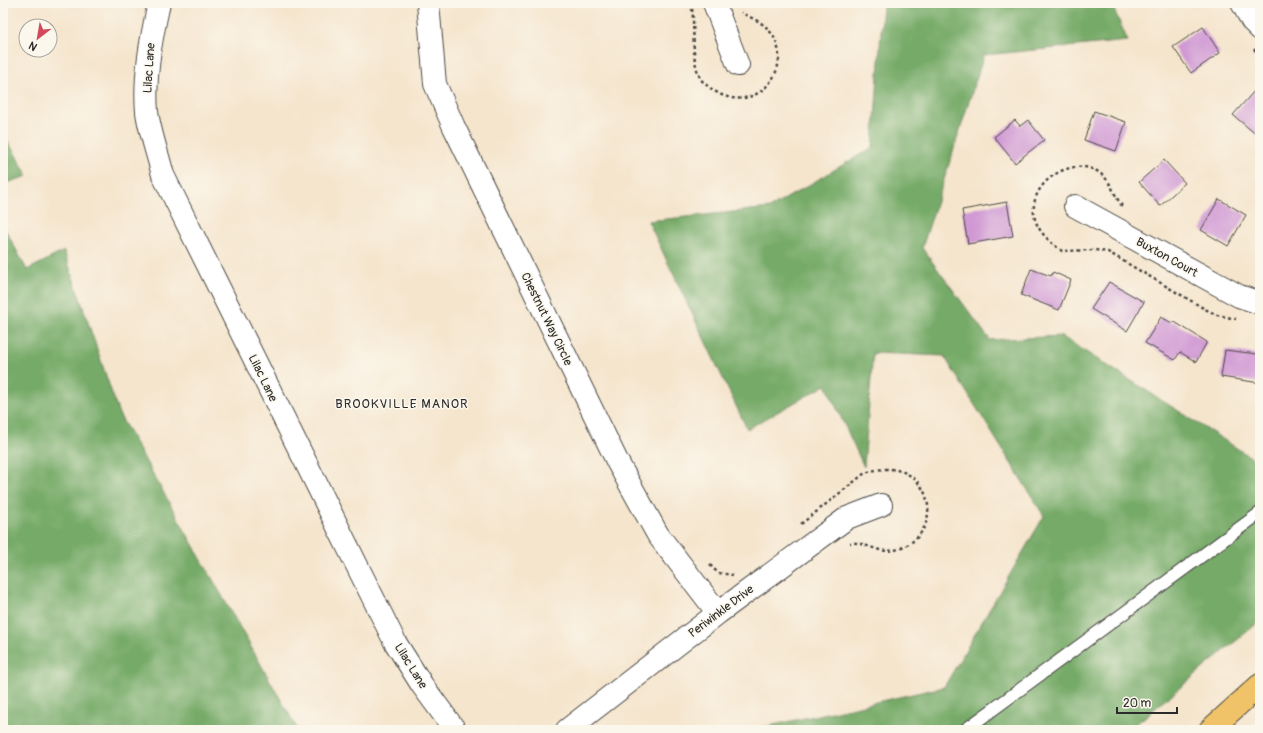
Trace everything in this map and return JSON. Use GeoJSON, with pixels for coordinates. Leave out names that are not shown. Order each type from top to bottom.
{"type":"FeatureCollection","features":[{"type":"Feature","properties":{"kind":"highway"},"geometry":{"type":"LineString","coordinates":[[1210,730],[1260,685]]}},
{"type":"Feature","properties":{"kind":"street","name":"Lilac Lane"},"geometry":{"type":"LineString","coordinates":[[158,3],[146,80],[148,114],[163,175],[395,642],[422,685],[455,730]]}},
{"type":"Feature","properties":{"kind":"street","name":"Chestnut Way Circle"},"geometry":{"type":"LineString","coordinates":[[428,3],[436,84],[461,141],[618,463],[658,535],[718,613]]}},
{"type":"Feature","properties":{"kind":"street"},"geometry":{"type":"LineString","coordinates":[[714,3],[738,65]]}},
{"type":"Feature","properties":{"kind":"street"},"geometry":{"type":"LineString","coordinates":[[1242,3],[1252,21],[1260,29]]}},
{"type":"Feature","properties":{"kind":"street","name":"Buxton Court"},"geometry":{"type":"LineString","coordinates":[[1075,206],[1239,296],[1260,303]]}},
{"type":"Feature","properties":{"kind":"street","name":"Periwinkle Drive"},"geometry":{"type":"LineString","coordinates":[[567,730],[718,613],[847,518],[881,504]]}},
{"type":"Feature","properties":{"kind":"lane"},"geometry":{"type":"LineString","coordinates":[[965,730],[1260,513]]}},
{"type":"Feature","properties":{"kind":"path"},"geometry":{"type":"LineString","coordinates":[[795,528],[865,473],[884,467],[901,470],[918,482],[926,496],[928,518],[916,539],[898,549],[883,552],[853,543],[845,544]]}},
{"type":"Feature","properties":{"kind":"path"},"geometry":{"type":"LineString","coordinates":[[708,563],[718,573],[725,575],[733,575],[739,571]]}},
{"type":"Feature","properties":{"kind":"green space"},"geometry":{"type":"Polygon","coordinates":[[[883,3],[1111,3],[1128,41],[984,55],[922,248],[990,340],[1061,336],[1260,463],[1260,621],[1129,730],[751,730],[944,687],[1044,516],[944,356],[873,353],[864,467],[826,385],[747,429],[648,221],[770,208],[873,147],[883,3]]]}},
{"type":"Feature","properties":{"kind":"green space"},"geometry":{"type":"Polygon","coordinates":[[[3,133],[28,176],[3,184],[3,133]]]}},
{"type":"Feature","properties":{"kind":"green space"},"geometry":{"type":"Polygon","coordinates":[[[3,225],[27,270],[64,251],[119,414],[298,730],[3,730],[3,225]]]}},
{"type":"Feature","properties":{"kind":"building"},"geometry":{"type":"Polygon","coordinates":[[[1203,27],[1220,53],[1191,73],[1173,47],[1203,27]]]}},
{"type":"Feature","properties":{"kind":"building"},"geometry":{"type":"Polygon","coordinates":[[[1256,89],[1260,92],[1260,134],[1258,136],[1233,115],[1256,89]]]}},
{"type":"Feature","properties":{"kind":"building"},"geometry":{"type":"Polygon","coordinates":[[[1094,111],[1126,122],[1116,151],[1084,140],[1094,111]]]}},
{"type":"Feature","properties":{"kind":"building"},"geometry":{"type":"Polygon","coordinates":[[[1015,120],[1020,126],[1028,120],[1044,140],[1015,163],[994,137],[1015,120]]]}},
{"type":"Feature","properties":{"kind":"building"},"geometry":{"type":"Polygon","coordinates":[[[1164,160],[1185,183],[1160,206],[1139,182],[1164,160]]]}},
{"type":"Feature","properties":{"kind":"building"},"geometry":{"type":"Polygon","coordinates":[[[1219,199],[1246,215],[1228,246],[1201,230],[1219,199]]]}},
{"type":"Feature","properties":{"kind":"building"},"geometry":{"type":"Polygon","coordinates":[[[1007,202],[1013,236],[968,244],[962,210],[1007,202]]]}},
{"type":"Feature","properties":{"kind":"building"},"geometry":{"type":"Polygon","coordinates":[[[1031,269],[1051,276],[1053,272],[1071,280],[1059,310],[1021,295],[1031,269]]]}},
{"type":"Feature","properties":{"kind":"building"},"geometry":{"type":"Polygon","coordinates":[[[1109,282],[1144,302],[1127,331],[1091,309],[1109,282]]]}},
{"type":"Feature","properties":{"kind":"building"},"geometry":{"type":"Polygon","coordinates":[[[1161,317],[1172,323],[1173,321],[1207,342],[1196,362],[1180,352],[1175,360],[1145,343],[1161,317]]]}},
{"type":"Feature","properties":{"kind":"building"},"geometry":{"type":"Polygon","coordinates":[[[1225,350],[1257,354],[1257,350],[1260,350],[1260,383],[1221,377],[1225,350]]]}},
{"type":"Feature","properties":{"kind":"district","name":"BROOKVILLE MANOR"},"geometry":{"type":"Point","coordinates":[402,403]}}]}
